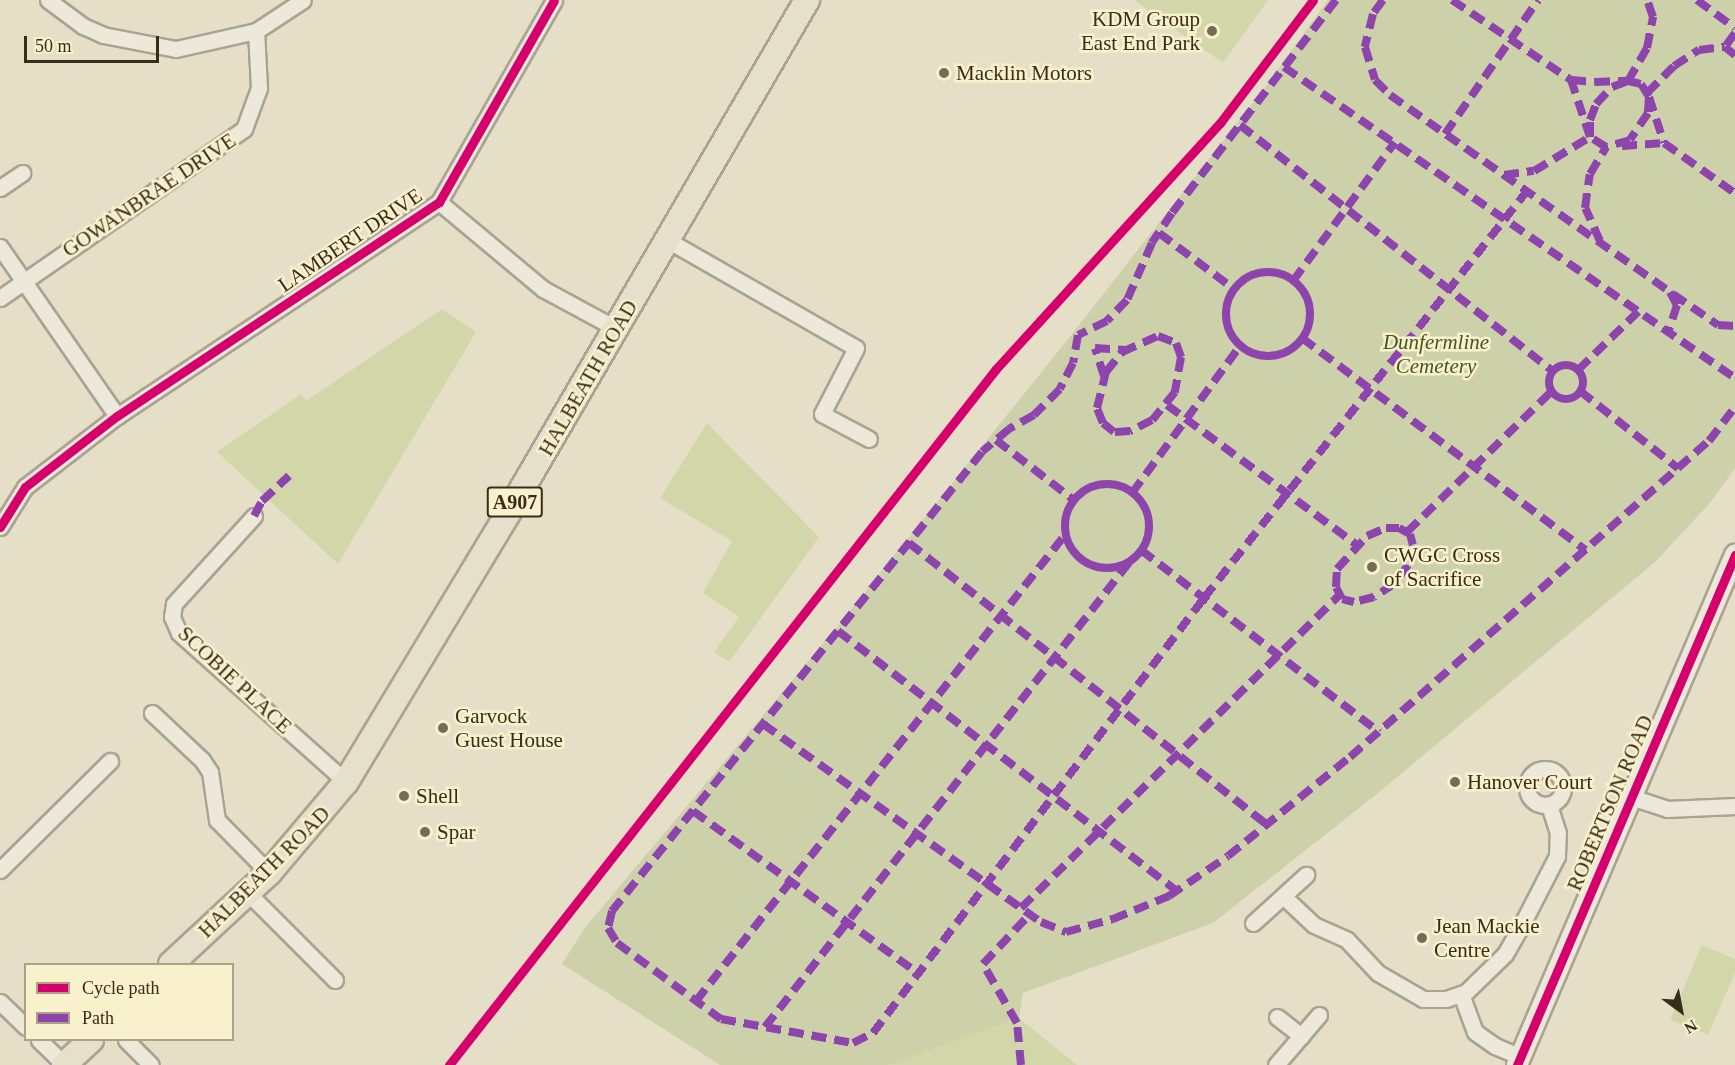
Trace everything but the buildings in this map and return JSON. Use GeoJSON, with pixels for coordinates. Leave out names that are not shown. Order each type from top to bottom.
{"type":"FeatureCollection","features":[{"type":"Feature","properties":{"kind":"main road","name":"HALBEATH ROAD"},"geometry":{"type":"LineString","coordinates":[[172,963],[269,873],[346,782],[669,242],[807,0]]}},
{"type":"Feature","properties":{"kind":"main road"},"geometry":{"type":"LineString","coordinates":[[64,1065],[90,1041]]}},
{"type":"Feature","properties":{"kind":"street"},"geometry":{"type":"LineString","coordinates":[[48,0],[83,26],[156,47],[176,49],[256,31],[303,0]]}},
{"type":"Feature","properties":{"kind":"street","name":"LAMBERT DRIVE"},"geometry":{"type":"LineString","coordinates":[[0,527],[25,487],[117,416],[439,202],[554,0]]}},
{"type":"Feature","properties":{"kind":"street","name":"GOWANBRAE DRIVE"},"geometry":{"type":"LineString","coordinates":[[0,298],[244,129],[259,88],[256,31]]}},
{"type":"Feature","properties":{"kind":"street"},"geometry":{"type":"LineString","coordinates":[[0,188],[22,173]]}},
{"type":"Feature","properties":{"kind":"street","name":"LAMBERT DRIVE"},"geometry":{"type":"LineString","coordinates":[[439,202],[543,289],[617,329]]}},
{"type":"Feature","properties":{"kind":"street"},"geometry":{"type":"LineString","coordinates":[[669,242],[856,348],[822,414],[869,439]]}},
{"type":"Feature","properties":{"kind":"street"},"geometry":{"type":"LineString","coordinates":[[0,247],[117,416]]}},
{"type":"Feature","properties":{"kind":"street","name":"SCOBIE PLACE"},"geometry":{"type":"LineString","coordinates":[[254,516],[174,604],[172,617],[179,633],[346,782]]}},
{"type":"Feature","properties":{"kind":"street","name":"ROBERTSON ROAD"},"geometry":{"type":"LineString","coordinates":[[1519,1061],[1634,798],[1735,555]]}},
{"type":"Feature","properties":{"kind":"street"},"geometry":{"type":"LineString","coordinates":[[152,713],[202,760],[210,772],[217,820],[269,873]]}},
{"type":"Feature","properties":{"kind":"street"},"geometry":{"type":"LineString","coordinates":[[0,870],[110,761]]}},
{"type":"Feature","properties":{"kind":"street"},"geometry":{"type":"LineString","coordinates":[[1634,798],[1667,809],[1735,806]]}},
{"type":"Feature","properties":{"kind":"street"},"geometry":{"type":"LineString","coordinates":[[1283,896],[1314,925],[1347,940],[1378,974],[1423,999],[1461,994],[1505,954],[1554,863],[1558,832],[1549,805]]}},
{"type":"Feature","properties":{"kind":"street"},"geometry":{"type":"LineString","coordinates":[[1253,923],[1306,875]]}},
{"type":"Feature","properties":{"kind":"street"},"geometry":{"type":"LineString","coordinates":[[248,893],[335,980]]}},
{"type":"Feature","properties":{"kind":"street"},"geometry":{"type":"LineString","coordinates":[[1461,994],[1467,1018],[1475,1032],[1519,1061]]}},
{"type":"Feature","properties":{"kind":"street"},"geometry":{"type":"LineString","coordinates":[[0,1002],[24,1025]]}},
{"type":"Feature","properties":{"kind":"street"},"geometry":{"type":"LineString","coordinates":[[1276,1065],[1319,1014]]}},
{"type":"Feature","properties":{"kind":"street"},"geometry":{"type":"LineString","coordinates":[[1277,1017],[1301,1036]]}},
{"type":"Feature","properties":{"kind":"street"},"geometry":{"type":"LineString","coordinates":[[40,1041],[64,1065]]}},
{"type":"Feature","properties":{"kind":"street"},"geometry":{"type":"LineString","coordinates":[[127,1041],[151,1065]]}},
{"type":"Feature","properties":{"kind":"green space","name":"KDM Group East End Park"},"geometry":{"type":"Polygon","coordinates":[[[1134,0],[1268,0],[1223,63],[1134,0]]]}},
{"type":"Feature","properties":{"kind":"green space","name":"Dunfermline Cemetery"},"geometry":{"type":"Polygon","coordinates":[[[1328,0],[1735,0],[1735,468],[1710,503],[1655,562],[1377,794],[1213,923],[1023,993],[1019,1018],[888,1065],[720,1065],[562,964],[584,929],[836,628],[1068,339],[1266,86],[1328,0]]]}},
{"type":"Feature","properties":{"kind":"green space"},"geometry":{"type":"Polygon","coordinates":[[[442,309],[476,332],[338,564],[217,452],[301,394],[306,401],[442,309]]]}},
{"type":"Feature","properties":{"kind":"green space"},"geometry":{"type":"Polygon","coordinates":[[[707,423],[819,537],[729,662],[714,652],[739,617],[703,593],[732,541],[660,498],[707,423]]]}},
{"type":"Feature","properties":{"kind":"green space"},"geometry":{"type":"Polygon","coordinates":[[[1702,945],[1735,959],[1735,973],[1708,1035],[1670,1020],[1702,945]]]}},
{"type":"Feature","properties":{"kind":"green space"},"geometry":{"type":"Polygon","coordinates":[[[1019,1018],[1077,1065],[888,1065],[1019,1018]]]}},
{"type":"Feature","properties":{"kind":"marked path"},"geometry":{"type":"LineString","coordinates":[[1336,0],[1172,213],[1152,243],[1127,300],[1107,321],[1078,335],[1073,363],[1060,389],[1034,415],[1009,429],[982,452],[612,911],[608,928],[617,943],[721,1019],[853,1043],[873,1033],[1204,598],[1527,191]]}},
{"type":"Feature","properties":{"kind":"marked path"},"geometry":{"type":"LineString","coordinates":[[1383,0],[1373,14],[1365,47],[1375,80],[1390,95],[1670,292],[1677,305],[1669,330]]}},
{"type":"Feature","properties":{"kind":"marked path"},"geometry":{"type":"LineString","coordinates":[[1452,0],[1571,80],[1595,82],[1628,81],[1647,48],[1653,17],[1647,0]]}},
{"type":"Feature","properties":{"kind":"marked path"},"geometry":{"type":"LineString","coordinates":[[1445,134],[1538,0]]}},
{"type":"Feature","properties":{"kind":"marked path"},"geometry":{"type":"LineString","coordinates":[[1697,0],[1735,28]]}},
{"type":"Feature","properties":{"kind":"marked path"},"geometry":{"type":"LineString","coordinates":[[1735,33],[1725,47],[1735,55]]}},
{"type":"Feature","properties":{"kind":"marked path"},"geometry":{"type":"LineString","coordinates":[[1647,93],[1674,66],[1699,50],[1725,47]]}},
{"type":"Feature","properties":{"kind":"marked path"},"geometry":{"type":"LineString","coordinates":[[1284,67],[1735,378]]}},
{"type":"Feature","properties":{"kind":"marked path"},"geometry":{"type":"LineString","coordinates":[[1504,175],[1534,171],[1590,137],[1571,80]]}},
{"type":"Feature","properties":{"kind":"marked path"},"geometry":{"type":"LineString","coordinates":[[1649,97],[1648,113],[1630,140],[1606,147],[1590,137],[1590,120],[1596,104],[1612,87],[1628,81],[1641,84],[1649,97],[1664,143],[1735,193]]}},
{"type":"Feature","properties":{"kind":"marked path"},"geometry":{"type":"LineString","coordinates":[[1240,125],[1553,371]]}},
{"type":"Feature","properties":{"kind":"marked path"},"geometry":{"type":"LineString","coordinates":[[1293,281],[1395,142]]}},
{"type":"Feature","properties":{"kind":"marked path"},"geometry":{"type":"LineString","coordinates":[[1622,146],[1664,143]]}},
{"type":"Feature","properties":{"kind":"marked path"},"geometry":{"type":"LineString","coordinates":[[1600,241],[1585,208],[1590,174],[1606,147]]}},
{"type":"Feature","properties":{"kind":"marked path"},"geometry":{"type":"LineString","coordinates":[[1159,233],[1234,289]]}},
{"type":"Feature","properties":{"kind":"marked path"},"geometry":{"type":"LineString","coordinates":[[1268,272],[1284,275],[1298,284],[1307,298],[1310,314],[1307,330],[1298,344],[1284,353],[1268,356],[1252,353],[1238,344],[1229,330],[1226,314],[1229,298],[1238,284],[1252,275],[1268,272]]}},
{"type":"Feature","properties":{"kind":"marked path"},"geometry":{"type":"LineString","coordinates":[[1673,294],[1718,325],[1735,326]]}},
{"type":"Feature","properties":{"kind":"marked path"},"geometry":{"type":"LineString","coordinates":[[1578,370],[1640,310]]}},
{"type":"Feature","properties":{"kind":"marked path"},"geometry":{"type":"LineString","coordinates":[[1158,336],[1176,343],[1181,357],[1175,392],[1152,420],[1130,431],[1114,432],[1103,423],[1097,408],[1106,372],[1122,352],[1158,336]]}},
{"type":"Feature","properties":{"kind":"marked path"},"geometry":{"type":"LineString","coordinates":[[1302,338],[1585,550]]}},
{"type":"Feature","properties":{"kind":"marked path"},"geometry":{"type":"LineString","coordinates":[[1132,493],[1240,346]]}},
{"type":"Feature","properties":{"kind":"marked path"},"geometry":{"type":"LineString","coordinates":[[1104,376],[1095,348],[1125,350]]}},
{"type":"Feature","properties":{"kind":"marked path"},"geometry":{"type":"LineString","coordinates":[[1566,365],[1578,370],[1583,382],[1578,394],[1566,399],[1554,394],[1549,382],[1554,370],[1566,365]]}},
{"type":"Feature","properties":{"kind":"marked path"},"geometry":{"type":"LineString","coordinates":[[1407,532],[1552,391]]}},
{"type":"Feature","properties":{"kind":"marked path"},"geometry":{"type":"LineString","coordinates":[[1580,391],[1678,468]]}},
{"type":"Feature","properties":{"kind":"marked path"},"geometry":{"type":"LineString","coordinates":[[1167,405],[1357,545]]}},
{"type":"Feature","properties":{"kind":"marked path"},"geometry":{"type":"LineString","coordinates":[[763,724],[1041,922],[1066,932],[1113,919],[1169,896],[1228,856],[1350,757],[1709,441],[1735,407]]}},
{"type":"Feature","properties":{"kind":"marked path"},"geometry":{"type":"LineString","coordinates":[[996,440],[1074,500]]}},
{"type":"Feature","properties":{"kind":"marked path"},"geometry":{"type":"LineString","coordinates":[[254,516],[262,501],[289,476]]}},
{"type":"Feature","properties":{"kind":"marked path"},"geometry":{"type":"LineString","coordinates":[[1107,484],[1123,487],[1137,496],[1146,510],[1149,526],[1146,542],[1137,556],[1123,565],[1107,568],[1091,565],[1077,556],[1068,542],[1065,526],[1068,510],[1077,496],[1091,487],[1107,484]]}},
{"type":"Feature","properties":{"kind":"marked path"},"geometry":{"type":"LineString","coordinates":[[1386,528],[1399,528],[1410,534],[1413,545],[1408,565],[1394,584],[1374,597],[1354,602],[1342,599],[1336,587],[1337,569],[1367,536],[1386,528]]}},
{"type":"Feature","properties":{"kind":"marked path"},"geometry":{"type":"LineString","coordinates":[[696,1001],[1065,535]]}},
{"type":"Feature","properties":{"kind":"marked path"},"geometry":{"type":"LineString","coordinates":[[909,543],[1267,825]]}},
{"type":"Feature","properties":{"kind":"marked path"},"geometry":{"type":"LineString","coordinates":[[1141,550],[1379,732]]}},
{"type":"Feature","properties":{"kind":"marked path"},"geometry":{"type":"LineString","coordinates":[[765,1027],[1131,560]]}},
{"type":"Feature","properties":{"kind":"marked path"},"geometry":{"type":"LineString","coordinates":[[1021,908],[1340,595]]}},
{"type":"Feature","properties":{"kind":"marked path"},"geometry":{"type":"LineString","coordinates":[[838,631],[1177,891]]}},
{"type":"Feature","properties":{"kind":"marked path"},"geometry":{"type":"LineString","coordinates":[[693,811],[918,973]]}},
{"type":"Feature","properties":{"kind":"marked path"},"geometry":{"type":"LineString","coordinates":[[1021,1065],[1017,1023],[983,964],[1030,914]]}},
{"type":"Feature","properties":{"kind":"cycle path"},"geometry":{"type":"LineString","coordinates":[[0,527],[25,487],[117,416],[439,202],[554,0]]}},
{"type":"Feature","properties":{"kind":"cycle path"},"geometry":{"type":"LineString","coordinates":[[449,1065],[996,369],[1220,123],[1313,0]]}},
{"type":"Feature","properties":{"kind":"cycle path"},"geometry":{"type":"LineString","coordinates":[[1517,1065],[1735,555]]}},
{"type":"Feature","properties":{"kind":"place","name":"KDM Group East End Park"},"geometry":{"type":"Point","coordinates":[1212,31]}},
{"type":"Feature","properties":{"kind":"place","name":"Macklin Motors"},"geometry":{"type":"Point","coordinates":[944,73]}},
{"type":"Feature","properties":{"kind":"place","name":"CWGC Cross of Sacrifice"},"geometry":{"type":"Point","coordinates":[1372,567]}},
{"type":"Feature","properties":{"kind":"place","name":"Garvock Guest House"},"geometry":{"type":"Point","coordinates":[443,728]}},
{"type":"Feature","properties":{"kind":"place","name":"Hanover Court"},"geometry":{"type":"Point","coordinates":[1455,782]}},
{"type":"Feature","properties":{"kind":"place","name":"Shell"},"geometry":{"type":"Point","coordinates":[404,796]}},
{"type":"Feature","properties":{"kind":"place","name":"Spar"},"geometry":{"type":"Point","coordinates":[425,832]}},
{"type":"Feature","properties":{"kind":"place","name":"Jean Mackie Centre"},"geometry":{"type":"Point","coordinates":[1422,938]}}]}
